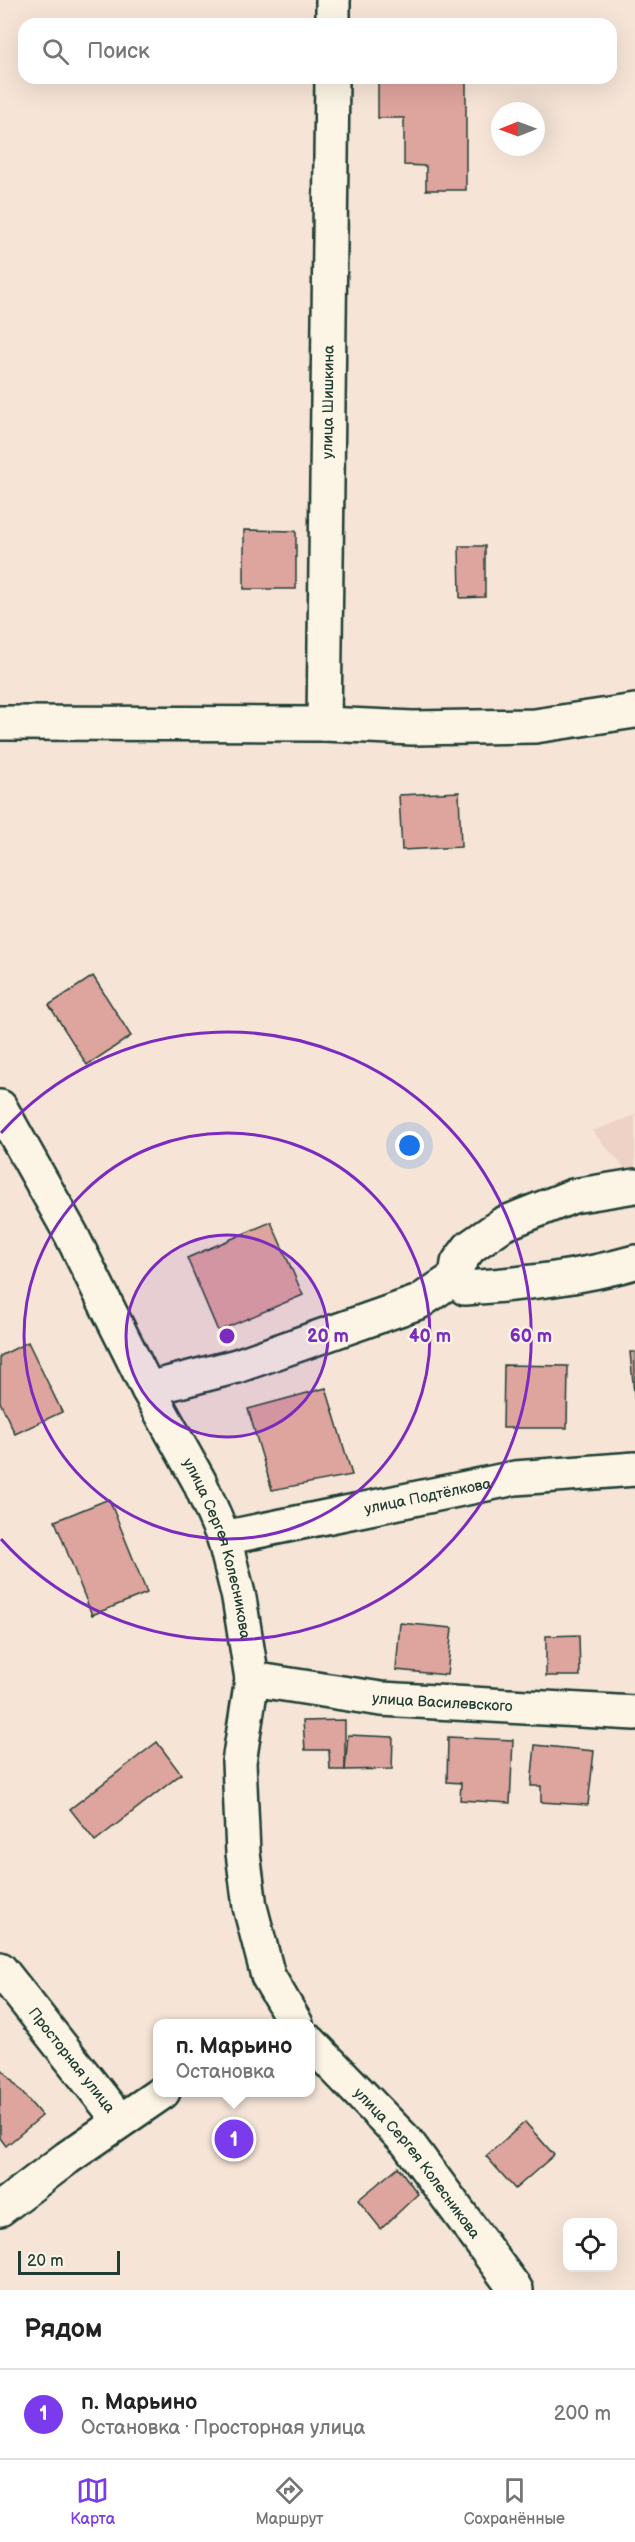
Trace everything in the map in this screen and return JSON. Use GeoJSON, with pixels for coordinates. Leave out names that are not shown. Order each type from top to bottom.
{"type":"FeatureCollection","features":[{"type":"Feature","properties":{"kind":"street"},"geometry":{"type":"LineString","coordinates":[[333,0],[333,18]]}},
{"type":"Feature","properties":{"kind":"street","name":"улица Шишкина"},"geometry":{"type":"LineString","coordinates":[[324,724],[332,84]]}},
{"type":"Feature","properties":{"kind":"street"},"geometry":{"type":"LineString","coordinates":[[0,723],[324,724],[413,728],[535,726],[635,711]]}},
{"type":"Feature","properties":{"kind":"street","name":"улица Сергея Колесникова"},"geometry":{"type":"LineString","coordinates":[[0,1107],[71,1234],[148,1389],[199,1481],[224,1538],[239,1598],[252,1680],[239,1762],[243,1853],[250,1907],[268,1976],[285,2019]]}},
{"type":"Feature","properties":{"kind":"street"},"geometry":{"type":"LineString","coordinates":[[635,1186],[573,1196],[503,1224],[470,1247],[458,1263],[456,1277],[465,1288],[523,1284],[577,1277],[635,1262]]}},
{"type":"Feature","properties":{"kind":"street"},"geometry":{"type":"LineString","coordinates":[[148,1389],[237,1366],[418,1302],[456,1277]]}},
{"type":"Feature","properties":{"kind":"street","name":"улица Подтёлкова"},"geometry":{"type":"LineString","coordinates":[[224,1538],[515,1478],[635,1469]]}},
{"type":"Feature","properties":{"kind":"street","name":"улица Василевского"},"geometry":{"type":"LineString","coordinates":[[252,1680],[381,1699],[635,1713]]}},
{"type":"Feature","properties":{"kind":"street","name":"Просторная улица"},"geometry":{"type":"LineString","coordinates":[[0,1969],[120,2121]]}},
{"type":"Feature","properties":{"kind":"street","name":"улица Сергея Колесникова"},"geometry":{"type":"LineString","coordinates":[[315,2047],[407,2142],[516,2290]]}},
{"type":"Feature","properties":{"kind":"street"},"geometry":{"type":"LineString","coordinates":[[0,2209],[156,2097]]}},
{"type":"Feature","properties":{"kind":"shaded area"},"geometry":{"type":"Polygon","coordinates":[[[635,1115],[635,1180],[592,1131],[635,1115]]]}},
{"type":"Feature","properties":{"kind":"building"},"geometry":{"type":"Polygon","coordinates":[[[378,84],[466,84],[466,190],[426,190],[426,166],[404,165],[404,118],[378,118],[378,84]]]}},
{"type":"Feature","properties":{"kind":"building"},"geometry":{"type":"Polygon","coordinates":[[[244,530],[296,531],[296,589],[244,589],[244,530]]]}},
{"type":"Feature","properties":{"kind":"building"},"geometry":{"type":"Polygon","coordinates":[[[459,546],[485,546],[485,597],[460,598],[459,546]]]}},
{"type":"Feature","properties":{"kind":"building"},"geometry":{"type":"Polygon","coordinates":[[[459,792],[461,847],[402,850],[399,795],[459,792]]]}},
{"type":"Feature","properties":{"kind":"building"},"geometry":{"type":"Polygon","coordinates":[[[93,976],[131,1036],[87,1065],[49,1005],[93,976]]]}},
{"type":"Feature","properties":{"kind":"building"},"geometry":{"type":"Polygon","coordinates":[[[271,1222],[303,1295],[218,1331],[187,1258],[271,1222]]]}},
{"type":"Feature","properties":{"kind":"building"},"geometry":{"type":"Polygon","coordinates":[[[28,1342],[62,1412],[15,1434],[0,1402],[0,1356],[28,1342]]]}},
{"type":"Feature","properties":{"kind":"building"},"geometry":{"type":"Polygon","coordinates":[[[630,1352],[635,1352],[635,1403],[630,1352]]]}},
{"type":"Feature","properties":{"kind":"building"},"geometry":{"type":"Polygon","coordinates":[[[504,1365],[568,1366],[567,1428],[503,1428],[504,1365]]]}},
{"type":"Feature","properties":{"kind":"building"},"geometry":{"type":"Polygon","coordinates":[[[326,1388],[352,1475],[272,1490],[248,1409],[326,1388]]]}},
{"type":"Feature","properties":{"kind":"building"},"geometry":{"type":"Polygon","coordinates":[[[109,1499],[147,1593],[92,1615],[55,1521],[109,1499]]]}},
{"type":"Feature","properties":{"kind":"building"},"geometry":{"type":"Polygon","coordinates":[[[400,1623],[452,1628],[447,1675],[396,1670],[400,1623]]]}},
{"type":"Feature","properties":{"kind":"building"},"geometry":{"type":"Polygon","coordinates":[[[579,1635],[580,1676],[546,1676],[546,1636],[579,1635]]]}},
{"type":"Feature","properties":{"kind":"building"},"geometry":{"type":"Polygon","coordinates":[[[345,1720],[345,1770],[330,1770],[329,1750],[305,1750],[303,1721],[345,1720]]]}},
{"type":"Feature","properties":{"kind":"building"},"geometry":{"type":"Polygon","coordinates":[[[348,1735],[393,1737],[392,1769],[345,1770],[348,1735]]]}},
{"type":"Feature","properties":{"kind":"building"},"geometry":{"type":"Polygon","coordinates":[[[448,1737],[513,1740],[510,1803],[460,1800],[461,1783],[447,1782],[448,1737]]]}},
{"type":"Feature","properties":{"kind":"building"},"geometry":{"type":"Polygon","coordinates":[[[157,1742],[181,1774],[95,1841],[70,1809],[157,1742]]]}},
{"type":"Feature","properties":{"kind":"building"},"geometry":{"type":"Polygon","coordinates":[[[535,1745],[594,1751],[588,1805],[541,1802],[541,1786],[531,1786],[535,1745]]]}},
{"type":"Feature","properties":{"kind":"building"},"geometry":{"type":"Polygon","coordinates":[[[0,2067],[42,2116],[6,2146],[0,2138],[0,2067]]]}},
{"type":"Feature","properties":{"kind":"building"},"geometry":{"type":"Polygon","coordinates":[[[525,2122],[554,2155],[515,2189],[486,2156],[525,2122]]]}},
{"type":"Feature","properties":{"kind":"building"},"geometry":{"type":"Polygon","coordinates":[[[398,2167],[418,2194],[381,2229],[358,2200],[398,2167]]]}},
{"type":"Feature","properties":{"kind":"place","name":"п. Марьино"},"geometry":{"type":"Point","coordinates":[234,2139]}}]}
